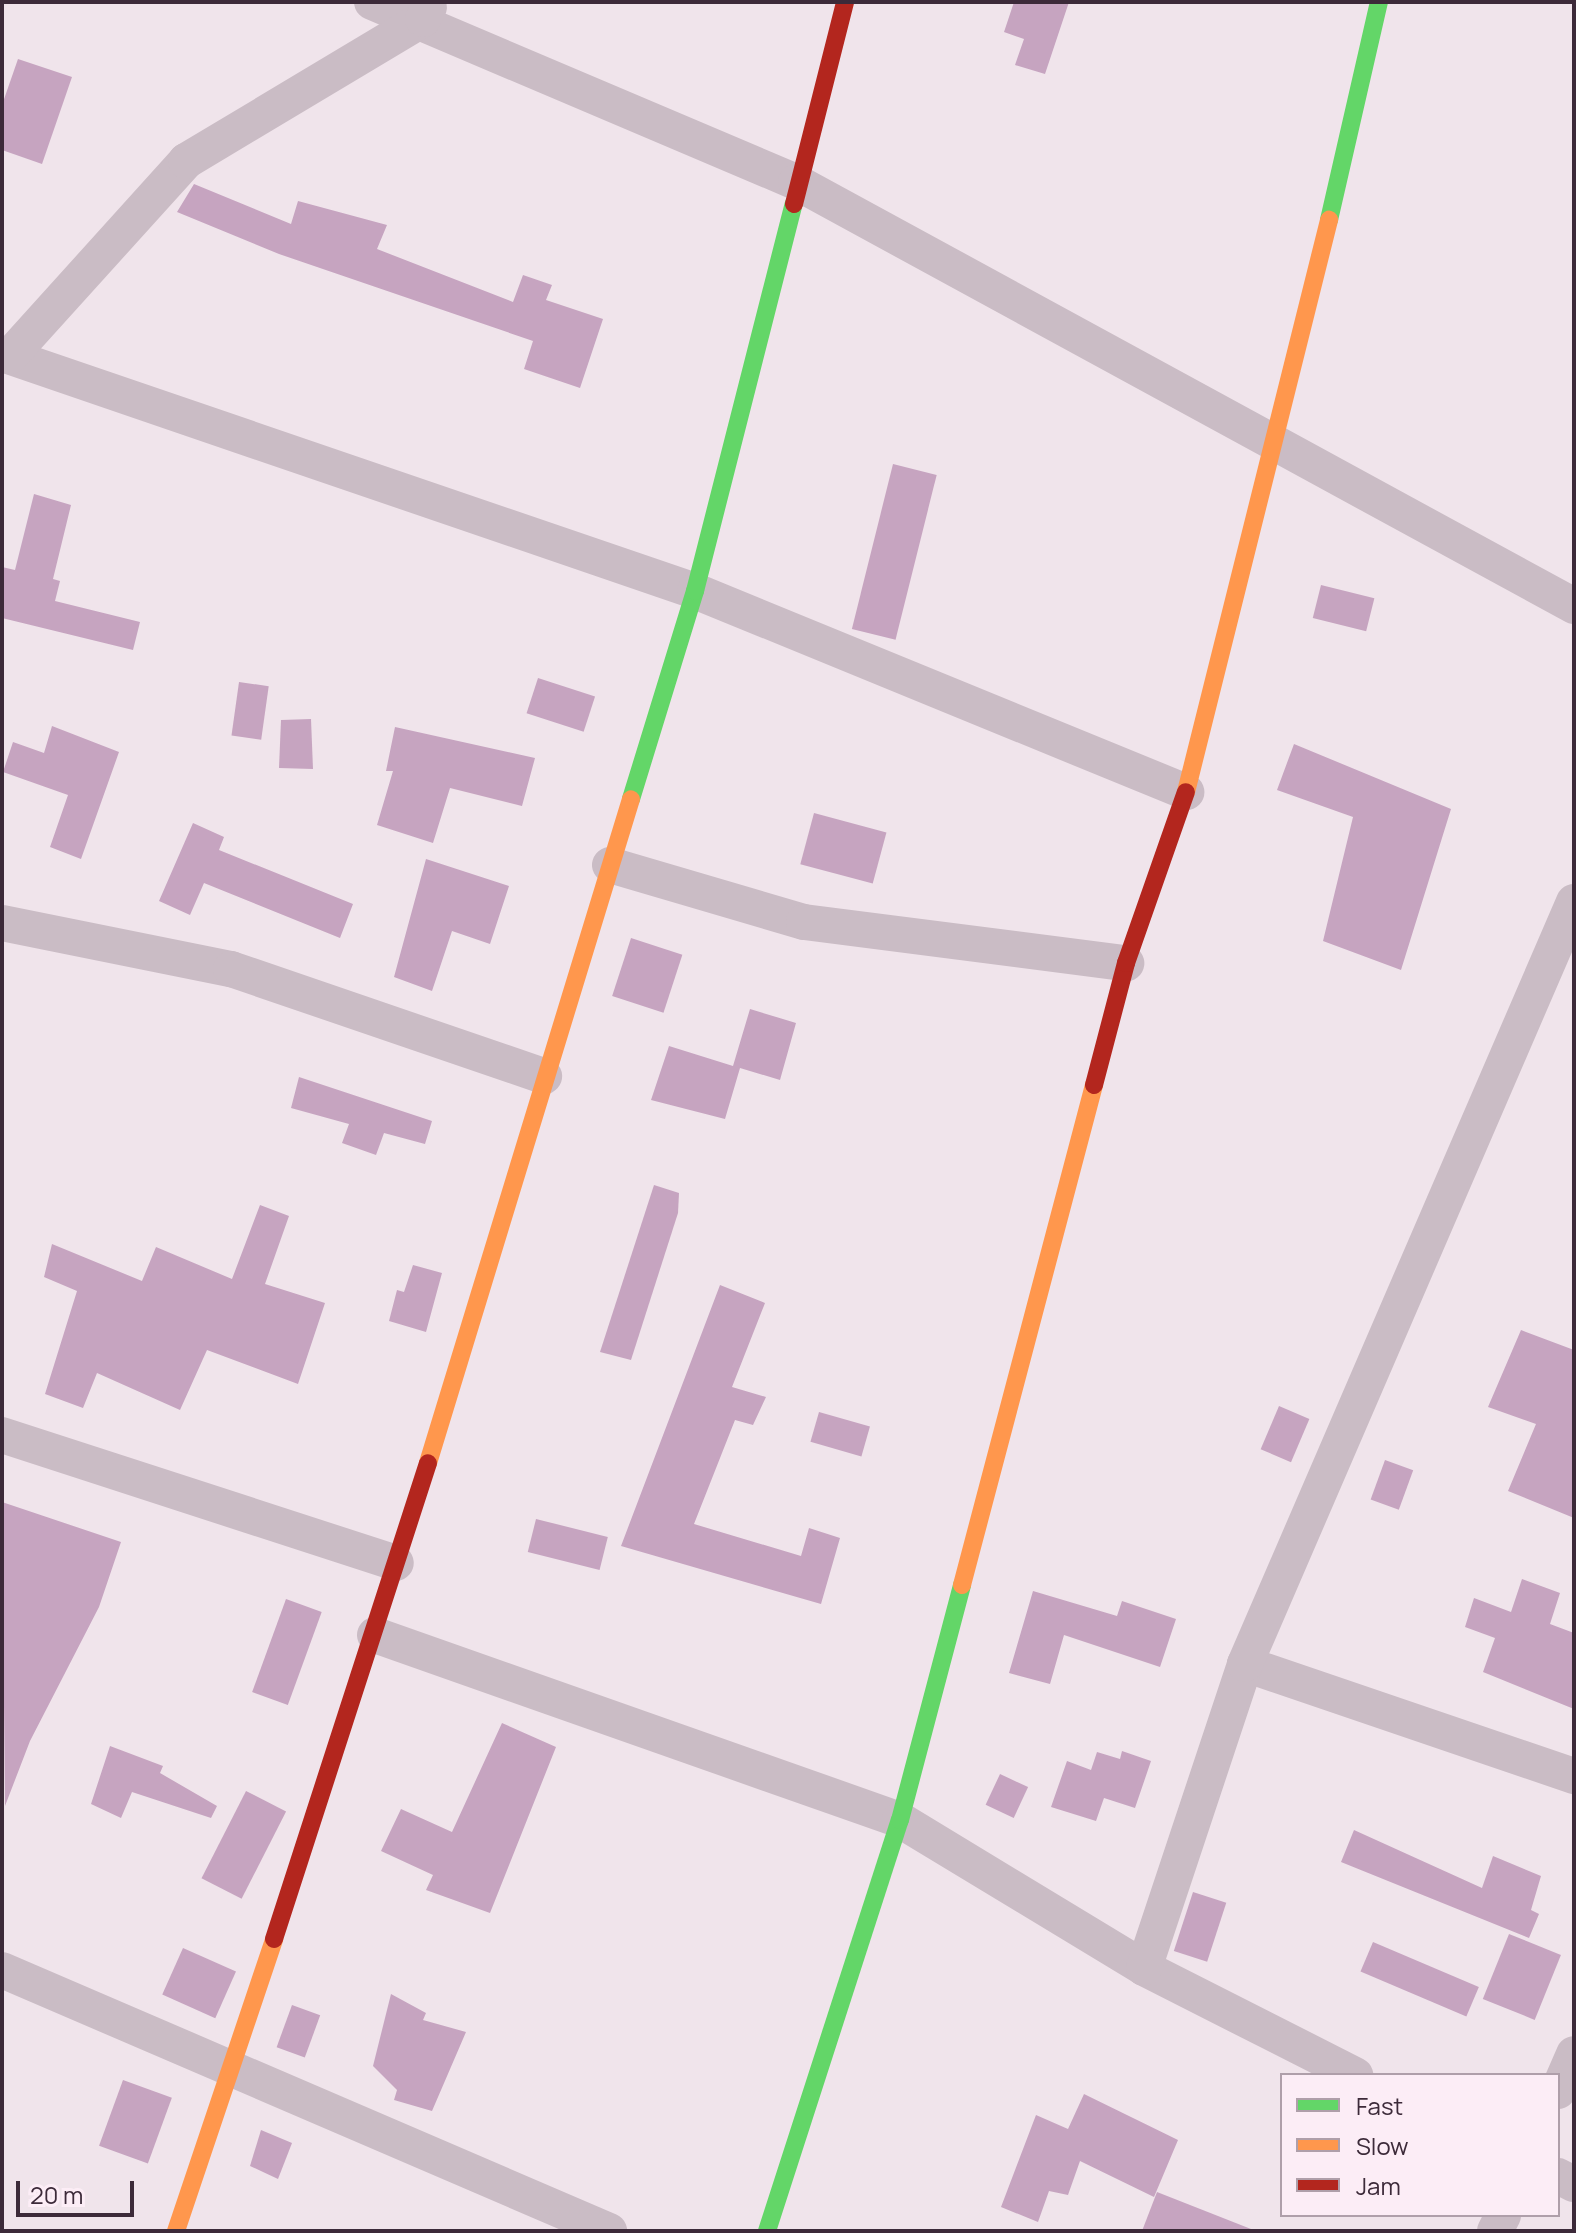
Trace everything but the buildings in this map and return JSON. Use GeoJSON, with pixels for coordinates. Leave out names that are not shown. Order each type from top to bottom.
{"type":"FeatureCollection","features":[{"type":"Feature","properties":{"kind":"street"},"geometry":{"type":"LineString","coordinates":[[372,2],[428,11],[796,182],[1276,448],[1574,606]]}},
{"type":"Feature","properties":{"kind":"street"},"geometry":{"type":"LineString","coordinates":[[176,2231],[375,1635],[695,591],[796,182],[845,2]]}},
{"type":"Feature","properties":{"kind":"street"},"geometry":{"type":"LineString","coordinates":[[767,2231],[900,1820],[1126,963],[1186,792],[1276,448],[1379,2]]}},
{"type":"Feature","properties":{"kind":"street"},"geometry":{"type":"LineString","coordinates":[[428,11],[186,161],[6,355],[695,591],[1186,792]]}},
{"type":"Feature","properties":{"kind":"street"},"geometry":{"type":"LineString","coordinates":[[610,865],[804,922],[1126,963]]}},
{"type":"Feature","properties":{"kind":"street"},"geometry":{"type":"LineString","coordinates":[[1144,1968],[1245,1664],[1574,902]]}},
{"type":"Feature","properties":{"kind":"street"},"geometry":{"type":"LineString","coordinates":[[2,923],[231,969],[544,1076]]}},
{"type":"Feature","properties":{"kind":"street"},"geometry":{"type":"LineString","coordinates":[[2,1435],[396,1563]]}},
{"type":"Feature","properties":{"kind":"street"},"geometry":{"type":"LineString","coordinates":[[375,1635],[900,1820],[1144,1968],[1351,2073]]}},
{"type":"Feature","properties":{"kind":"street"},"geometry":{"type":"LineString","coordinates":[[1245,1664],[1574,1776]]}},
{"type":"Feature","properties":{"kind":"street"},"geometry":{"type":"LineString","coordinates":[[2,1970],[609,2231]]}},
{"type":"Feature","properties":{"kind":"street"},"geometry":{"type":"LineString","coordinates":[[1560,2086],[1574,2054]]}},
{"type":"Feature","properties":{"kind":"traffic: fast"},"geometry":{"type":"LineString","coordinates":[[1329,220],[1379,2]]}},
{"type":"Feature","properties":{"kind":"traffic: fast"},"geometry":{"type":"LineString","coordinates":[[631,799],[695,591],[794,204]]}},
{"type":"Feature","properties":{"kind":"traffic: fast"},"geometry":{"type":"LineString","coordinates":[[767,2231],[900,1820],[962,1585]]}},
{"type":"Feature","properties":{"kind":"traffic: slow"},"geometry":{"type":"LineString","coordinates":[[1186,792],[1329,220]]}},
{"type":"Feature","properties":{"kind":"traffic: slow"},"geometry":{"type":"LineString","coordinates":[[428,1463],[631,799]]}},
{"type":"Feature","properties":{"kind":"traffic: slow"},"geometry":{"type":"LineString","coordinates":[[962,1585],[1094,1085]]}},
{"type":"Feature","properties":{"kind":"traffic: slow"},"geometry":{"type":"LineString","coordinates":[[176,2231],[274,1939]]}},
{"type":"Feature","properties":{"kind":"traffic: jam"},"geometry":{"type":"LineString","coordinates":[[794,204],[845,2]]}},
{"type":"Feature","properties":{"kind":"traffic: jam"},"geometry":{"type":"LineString","coordinates":[[1094,1085],[1126,963],[1186,792]]}},
{"type":"Feature","properties":{"kind":"traffic: jam"},"geometry":{"type":"LineString","coordinates":[[274,1939],[428,1463]]}}]}
